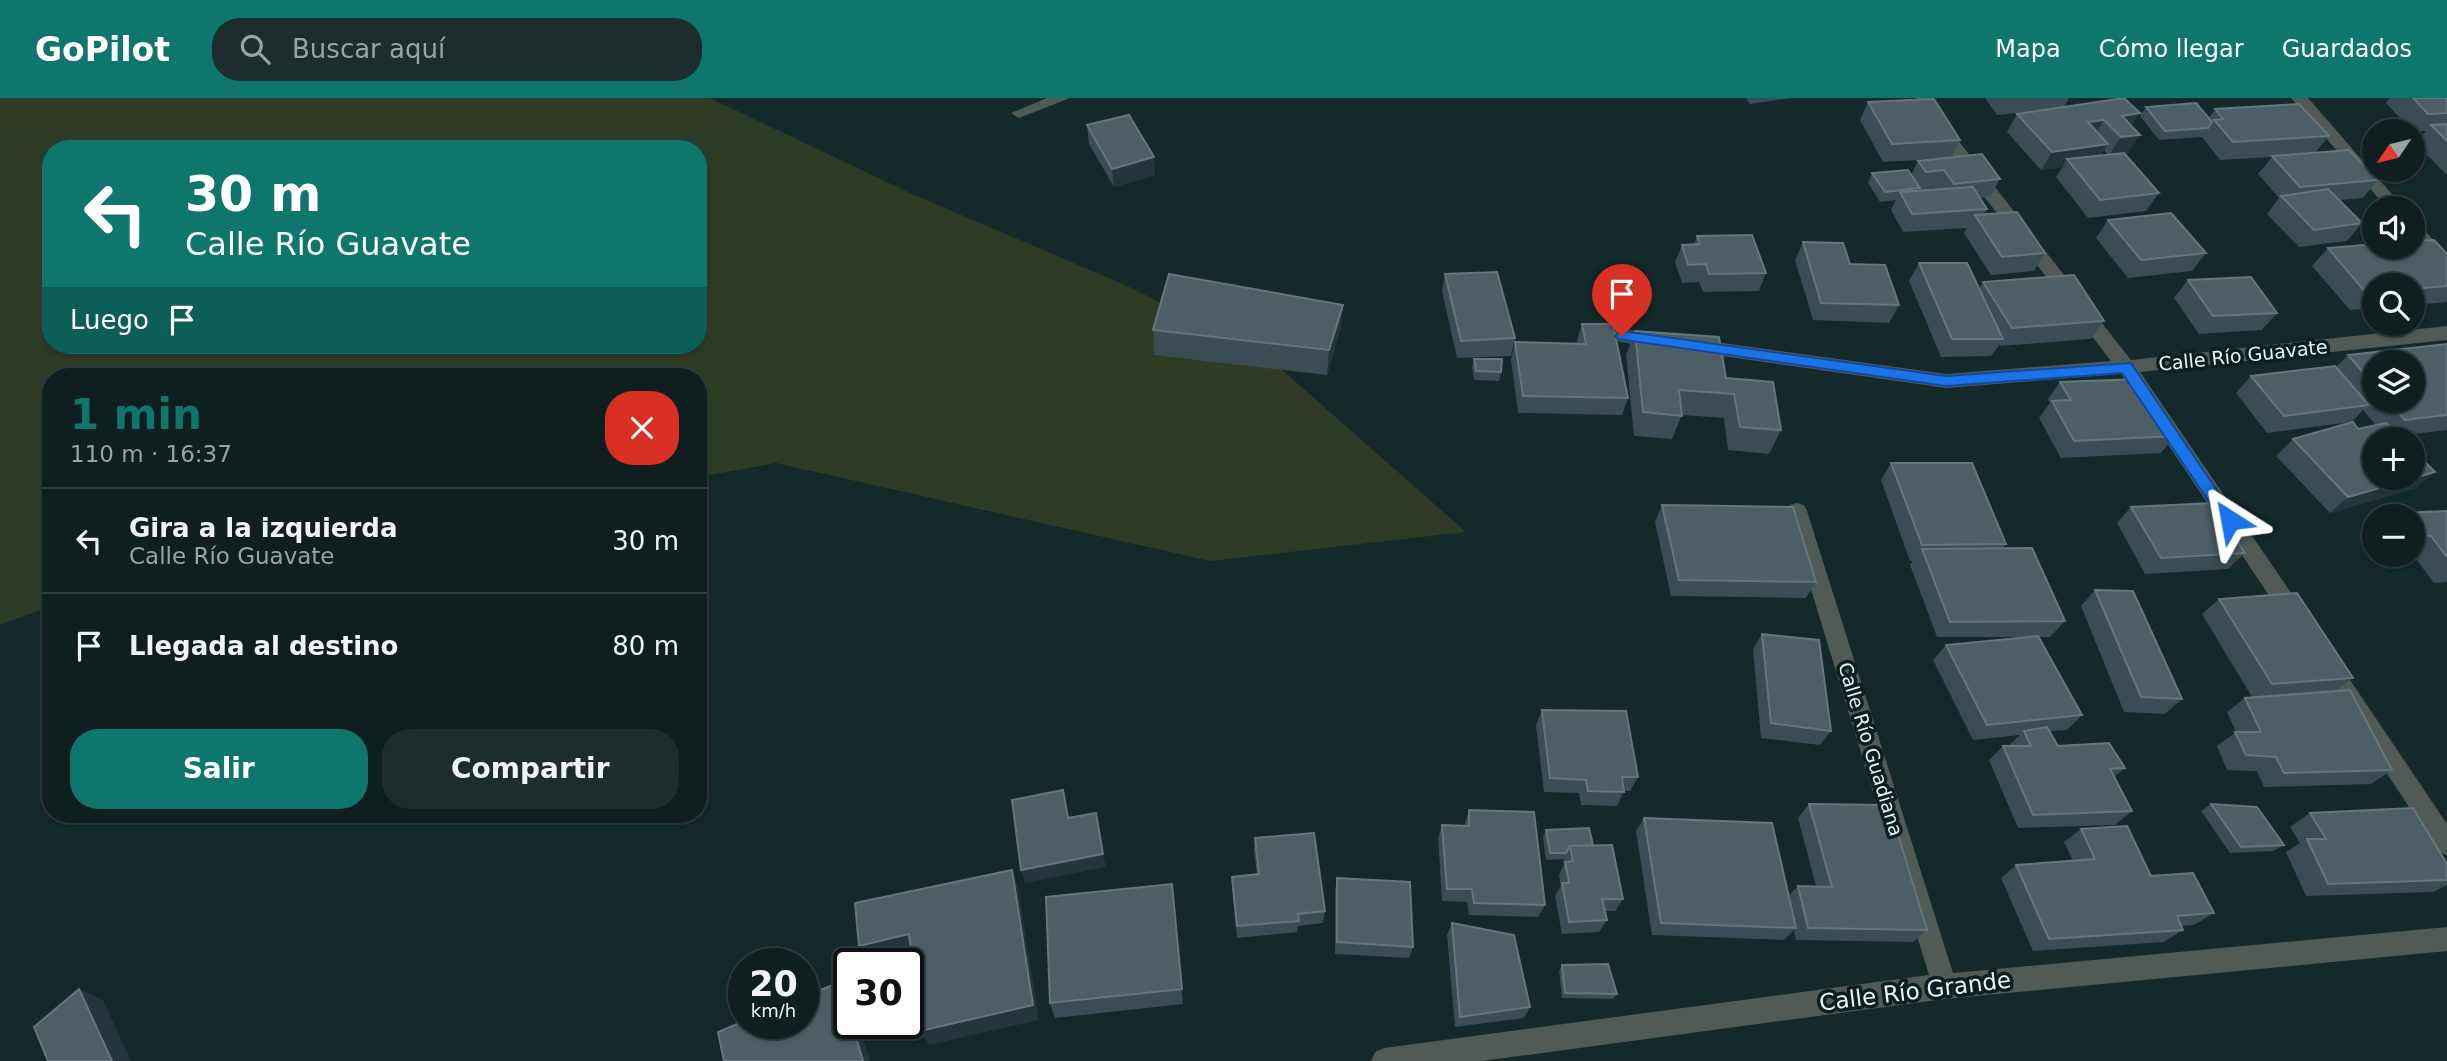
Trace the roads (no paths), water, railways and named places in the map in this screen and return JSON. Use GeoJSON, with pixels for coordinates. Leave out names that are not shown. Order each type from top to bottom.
{"type":"FeatureCollection","features":[{"type":"Feature","properties":{"kind":"street"},"geometry":{"type":"LineString","coordinates":[[1019,113],[1062,98]]}},
{"type":"Feature","properties":{"kind":"street"},"geometry":{"type":"LineString","coordinates":[[1924,98],[1935,121],[2126,367],[2304,630]]}},
{"type":"Feature","properties":{"kind":"street"},"geometry":{"type":"LineString","coordinates":[[2299,98],[2385,196]]}},
{"type":"Feature","properties":{"kind":"street"},"geometry":{"type":"LineString","coordinates":[[2425,242],[2447,267]]}},
{"type":"Feature","properties":{"kind":"street","name":"Calle Río Guavate"},"geometry":{"type":"LineString","coordinates":[[1622,336],[1946,381],[2126,367],[2447,333]]}},
{"type":"Feature","properties":{"kind":"street","name":"Calle Río Guadiana"},"geometry":{"type":"LineString","coordinates":[[1797,512],[1945,986]]}},
{"type":"Feature","properties":{"kind":"street"},"geometry":{"type":"LineString","coordinates":[[2318,652],[2447,844]]}},
{"type":"Feature","properties":{"kind":"street","name":"Calle Río Grande"},"geometry":{"type":"LineString","coordinates":[[1384,1061],[1945,986],[2447,939]]}}]}
